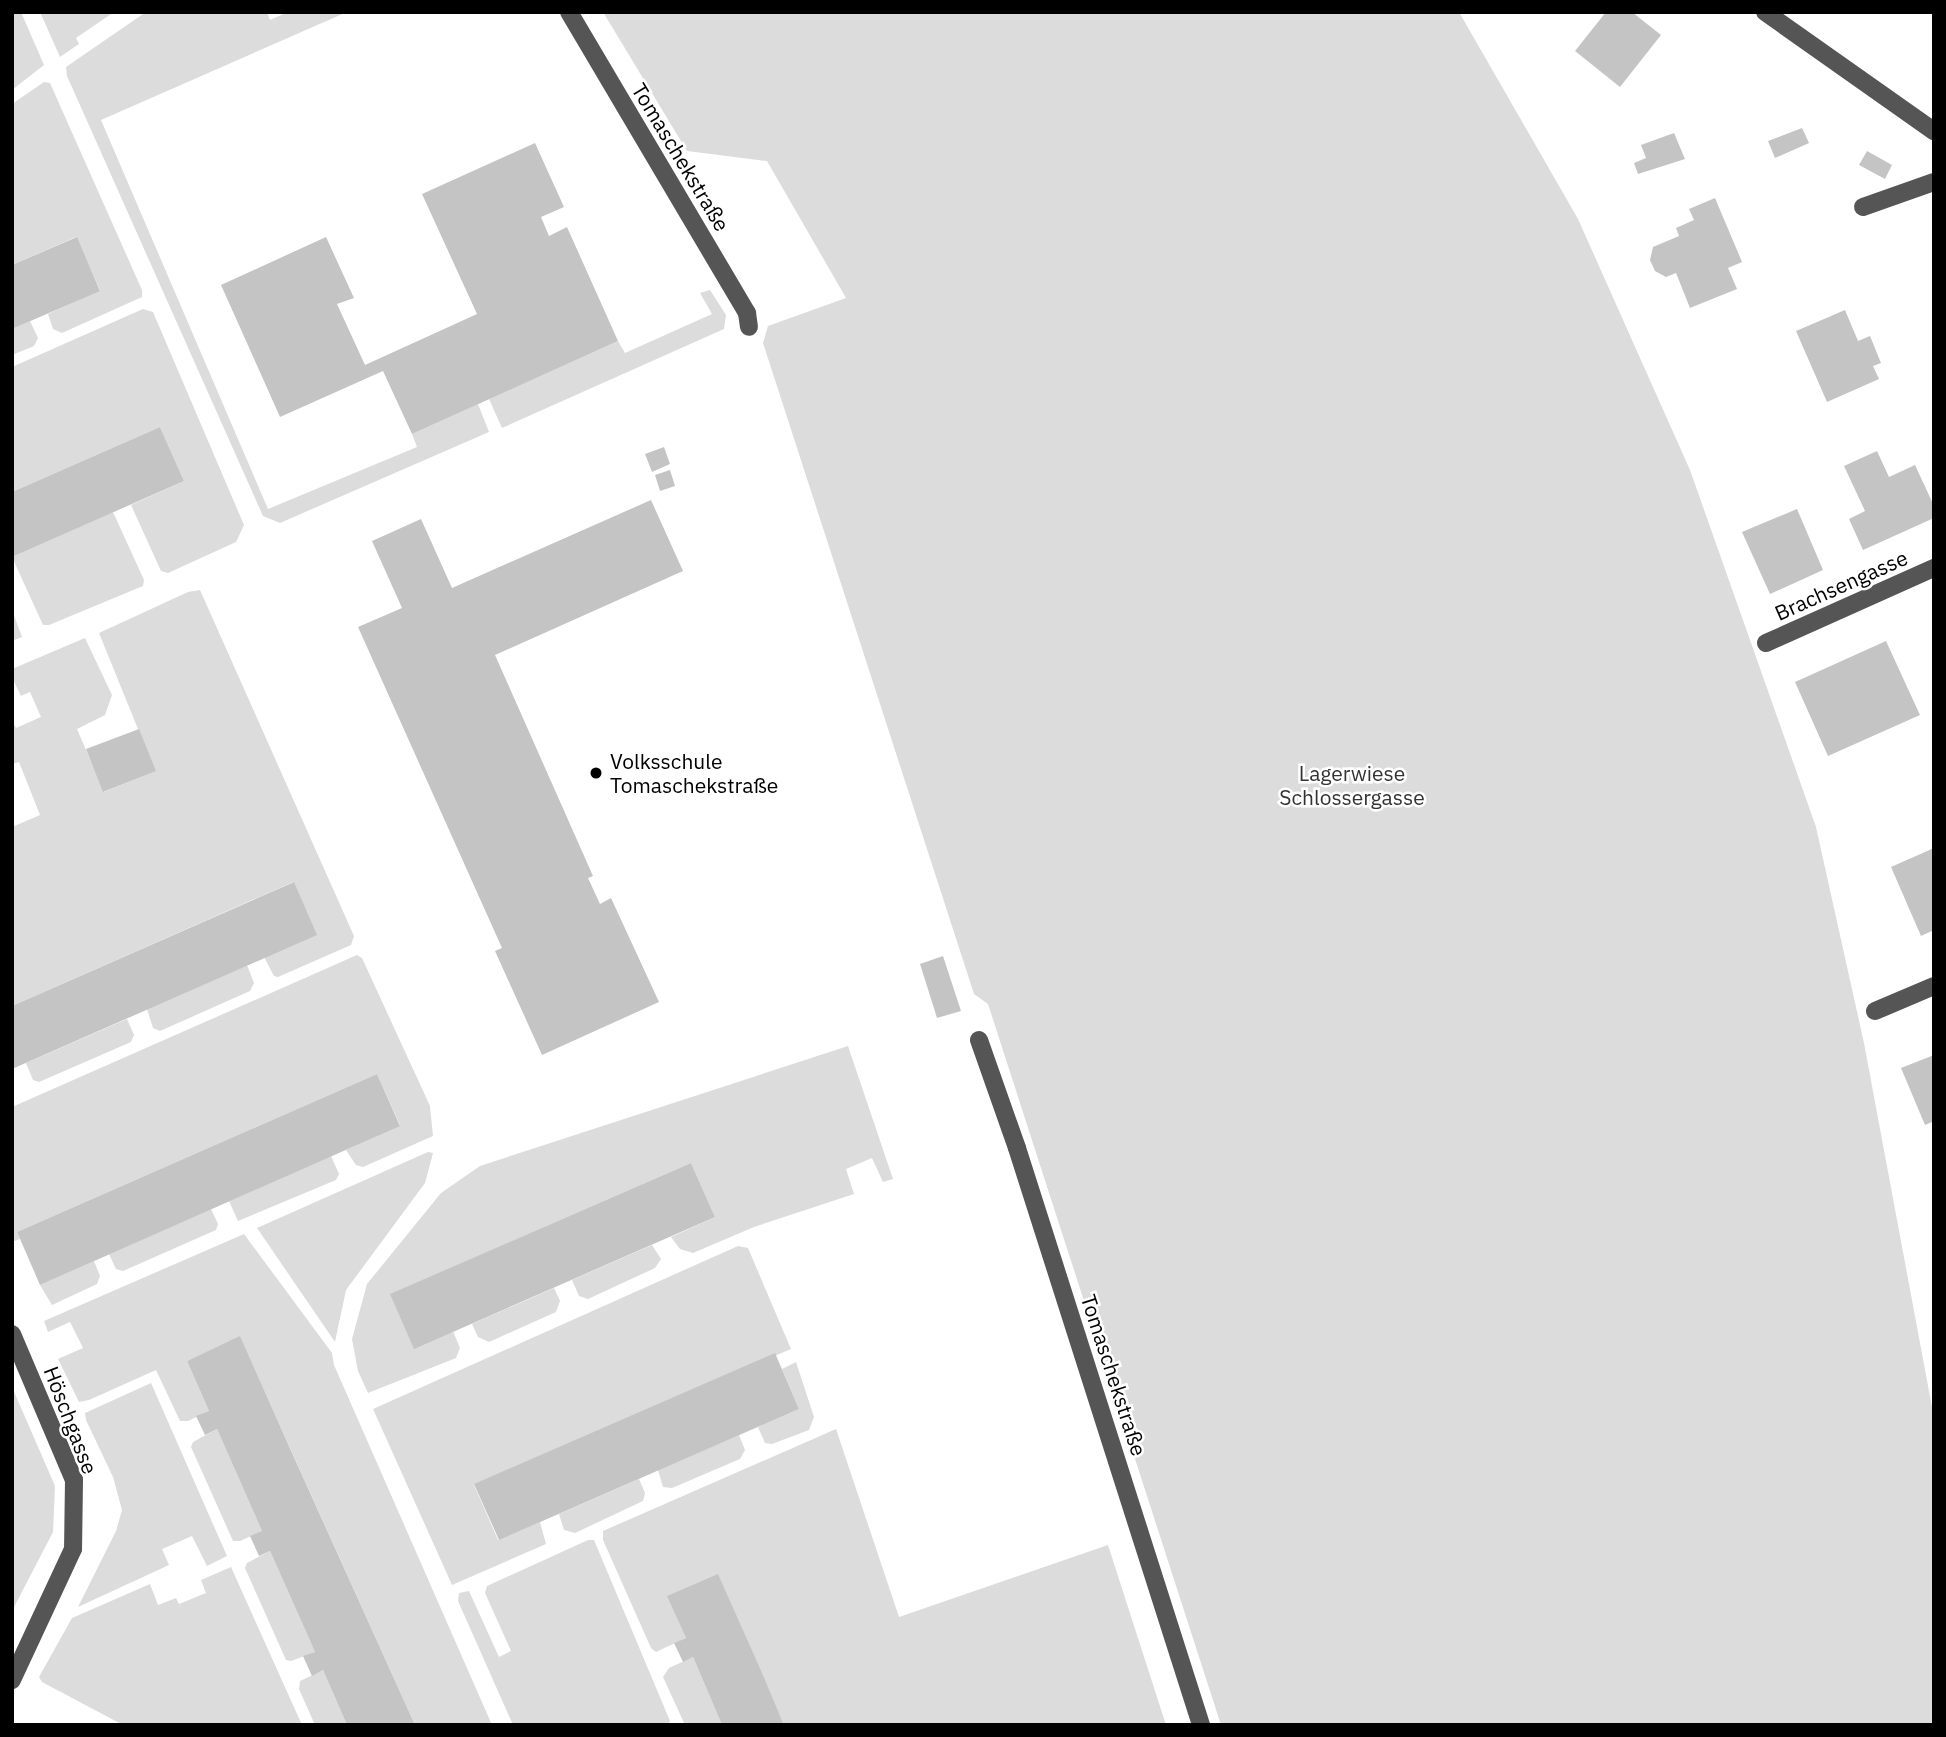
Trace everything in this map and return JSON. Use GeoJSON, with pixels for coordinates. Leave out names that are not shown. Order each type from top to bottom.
{"type":"FeatureCollection","features":[{"type":"Feature","properties":{"kind":"street","name":"Tomaschekstraße"},"geometry":{"type":"LineString","coordinates":[[569,12],[747,313],[749,327]]}},
{"type":"Feature","properties":{"kind":"street"},"geometry":{"type":"LineString","coordinates":[[1765,12],[1934,131]]}},
{"type":"Feature","properties":{"kind":"street"},"geometry":{"type":"LineString","coordinates":[[1863,208],[1934,182]]}},
{"type":"Feature","properties":{"kind":"street","name":"Brachsengasse"},"geometry":{"type":"LineString","coordinates":[[1766,643],[1934,568]]}},
{"type":"Feature","properties":{"kind":"street"},"geometry":{"type":"LineString","coordinates":[[1875,1011],[1934,986]]}},
{"type":"Feature","properties":{"kind":"street","name":"Tomaschekstraße"},"geometry":{"type":"LineString","coordinates":[[979,1040],[1017,1148],[1201,1725]]}},
{"type":"Feature","properties":{"kind":"street","name":"Höschgasse"},"geometry":{"type":"LineString","coordinates":[[12,1334],[74,1480],[74,1549],[12,1680]]}},
{"type":"Feature","properties":{"kind":"green space"},"geometry":{"type":"Polygon","coordinates":[[[12,12],[21,12],[44,65],[12,90],[12,12]]]}},
{"type":"Feature","properties":{"kind":"green space"},"geometry":{"type":"Polygon","coordinates":[[[40,12],[114,12],[76,38],[79,44],[60,57],[40,12]]]}},
{"type":"Feature","properties":{"kind":"green space"},"geometry":{"type":"Polygon","coordinates":[[[146,12],[267,12],[270,20],[288,12],[347,12],[101,120],[268,509],[417,447],[412,434],[478,404],[489,432],[280,523],[263,516],[67,76],[66,67],[146,12]]]}},
{"type":"Feature","properties":{"kind":"green space","name":"Lagerwiese Schlossergasse"},"geometry":{"type":"Polygon","coordinates":[[[603,12],[1459,12],[1578,219],[1690,470],[1816,827],[1864,1043],[1934,1418],[1934,1725],[1221,1725],[988,1004],[974,994],[763,343],[768,326],[846,298],[767,161],[687,151],[603,12]]]}},
{"type":"Feature","properties":{"kind":"green space"},"geometry":{"type":"Polygon","coordinates":[[[44,82],[50,83],[142,290],[142,297],[62,333],[53,329],[48,314],[100,290],[76,237],[12,265],[12,104],[44,82]]]}},
{"type":"Feature","properties":{"kind":"green space"},"geometry":{"type":"Polygon","coordinates":[[[710,290],[726,315],[724,329],[502,428],[489,399],[618,341],[625,353],[712,314],[700,293],[710,290]]]}},
{"type":"Feature","properties":{"kind":"green space"},"geometry":{"type":"Polygon","coordinates":[[[143,309],[153,312],[244,525],[236,542],[168,573],[161,571],[131,505],[184,481],[160,427],[12,492],[12,367],[143,309]]]}},
{"type":"Feature","properties":{"kind":"green space"},"geometry":{"type":"Polygon","coordinates":[[[30,321],[38,338],[34,346],[12,355],[12,329],[30,321]]]}},
{"type":"Feature","properties":{"kind":"green space"},"geometry":{"type":"Polygon","coordinates":[[[113,512],[144,580],[143,586],[49,625],[43,625],[12,557],[113,512]]]}},
{"type":"Feature","properties":{"kind":"green space"},"geometry":{"type":"Polygon","coordinates":[[[200,590],[354,936],[351,945],[278,977],[274,976],[264,957],[293,882],[12,1006],[12,827],[40,815],[19,762],[12,764],[12,721],[16,728],[41,717],[30,692],[21,696],[12,677],[12,669],[85,638],[112,695],[105,715],[77,729],[104,792],[155,771],[99,633],[188,592],[200,590]]]}},
{"type":"Feature","properties":{"kind":"green space"},"geometry":{"type":"Polygon","coordinates":[[[12,610],[22,637],[12,641],[12,610]]]}},
{"type":"Feature","properties":{"kind":"green space"},"geometry":{"type":"Polygon","coordinates":[[[357,955],[362,958],[430,1106],[433,1136],[363,1167],[356,1165],[346,1150],[400,1125],[377,1074],[17,1232],[20,1239],[12,1242],[12,1107],[357,955]]]}},
{"type":"Feature","properties":{"kind":"green space"},"geometry":{"type":"Polygon","coordinates":[[[247,965],[254,983],[250,991],[160,1031],[153,1028],[147,1009],[247,965]]]}},
{"type":"Feature","properties":{"kind":"green space"},"geometry":{"type":"Polygon","coordinates":[[[127,1019],[134,1035],[131,1042],[39,1082],[33,1080],[26,1063],[127,1019]]]}},
{"type":"Feature","properties":{"kind":"green space"},"geometry":{"type":"Polygon","coordinates":[[[848,1046],[893,1179],[883,1182],[872,1158],[846,1169],[854,1194],[754,1227],[693,1253],[680,1249],[671,1237],[715,1217],[691,1163],[391,1294],[453,1331],[460,1348],[456,1358],[368,1393],[358,1371],[352,1339],[367,1284],[441,1193],[480,1166],[848,1046]]]}},
{"type":"Feature","properties":{"kind":"green space"},"geometry":{"type":"Polygon","coordinates":[[[428,1152],[433,1153],[425,1183],[346,1290],[335,1342],[257,1228],[428,1152]]]}},
{"type":"Feature","properties":{"kind":"green space"},"geometry":{"type":"Polygon","coordinates":[[[331,1156],[339,1174],[336,1180],[238,1221],[229,1201],[331,1156]]]}},
{"type":"Feature","properties":{"kind":"green space"},"geometry":{"type":"Polygon","coordinates":[[[211,1209],[218,1224],[216,1230],[123,1271],[116,1269],[109,1254],[211,1209]]]}},
{"type":"Feature","properties":{"kind":"green space"},"geometry":{"type":"Polygon","coordinates":[[[244,1234],[332,1353],[334,1365],[492,1725],[415,1725],[240,1337],[187,1361],[209,1411],[188,1421],[180,1421],[156,1370],[79,1402],[58,1359],[83,1348],[70,1322],[48,1332],[44,1321],[244,1234]]]}},
{"type":"Feature","properties":{"kind":"green space"},"geometry":{"type":"Polygon","coordinates":[[[652,1245],[661,1259],[655,1268],[588,1299],[579,1296],[572,1280],[652,1245]]]}},
{"type":"Feature","properties":{"kind":"green space"},"geometry":{"type":"Polygon","coordinates":[[[738,1246],[748,1248],[791,1349],[474,1485],[498,1540],[540,1522],[546,1544],[452,1585],[373,1409],[738,1246]]]}},
{"type":"Feature","properties":{"kind":"green space"},"geometry":{"type":"Polygon","coordinates":[[[94,1261],[100,1276],[97,1284],[52,1305],[40,1285],[94,1261]]]}},
{"type":"Feature","properties":{"kind":"green space"},"geometry":{"type":"Polygon","coordinates":[[[554,1288],[560,1301],[556,1312],[489,1342],[478,1337],[472,1324],[554,1288]]]}},
{"type":"Feature","properties":{"kind":"green space"},"geometry":{"type":"Polygon","coordinates":[[[796,1362],[814,1417],[809,1430],[772,1444],[765,1443],[758,1427],[799,1409],[782,1369],[796,1362]]]}},
{"type":"Feature","properties":{"kind":"green space"},"geometry":{"type":"Polygon","coordinates":[[[151,1383],[227,1556],[207,1566],[192,1536],[162,1549],[169,1565],[78,1607],[116,1531],[122,1510],[113,1477],[85,1413],[151,1383]]]}},
{"type":"Feature","properties":{"kind":"green space"},"geometry":{"type":"Polygon","coordinates":[[[12,1387],[55,1486],[53,1532],[12,1611],[12,1387]]]}},
{"type":"Feature","properties":{"kind":"green space"},"geometry":{"type":"Polygon","coordinates":[[[217,1429],[262,1531],[240,1541],[233,1541],[191,1447],[193,1442],[217,1429]]]}},
{"type":"Feature","properties":{"kind":"green space"},"geometry":{"type":"Polygon","coordinates":[[[836,1429],[899,1617],[1108,1545],[1166,1725],[784,1725],[718,1575],[668,1596],[686,1638],[656,1652],[651,1648],[603,1540],[603,1531],[836,1429]]]}},
{"type":"Feature","properties":{"kind":"green space"},"geometry":{"type":"Polygon","coordinates":[[[739,1435],[745,1450],[740,1459],[672,1488],[663,1487],[658,1470],[739,1435]]]}},
{"type":"Feature","properties":{"kind":"green space"},"geometry":{"type":"Polygon","coordinates":[[[639,1479],[645,1493],[643,1501],[575,1533],[564,1530],[559,1514],[639,1479]]]}},
{"type":"Feature","properties":{"kind":"green space"},"geometry":{"type":"Polygon","coordinates":[[[588,1540],[594,1540],[670,1721],[668,1725],[513,1725],[458,1601],[459,1593],[469,1591],[499,1657],[511,1651],[485,1593],[487,1586],[588,1540]]]}},
{"type":"Feature","properties":{"kind":"green space"},"geometry":{"type":"Polygon","coordinates":[[[270,1551],[315,1652],[291,1661],[286,1660],[245,1568],[247,1563],[270,1551]]]}},
{"type":"Feature","properties":{"kind":"green space"},"geometry":{"type":"Polygon","coordinates":[[[231,1567],[302,1725],[123,1725],[42,1682],[39,1677],[72,1618],[150,1584],[158,1605],[176,1598],[179,1604],[206,1593],[201,1580],[231,1567]]]}},
{"type":"Feature","properties":{"kind":"green space"},"geometry":{"type":"Polygon","coordinates":[[[693,1657],[722,1725],[685,1725],[663,1677],[669,1668],[693,1657]]]}},
{"type":"Feature","properties":{"kind":"green space"},"geometry":{"type":"Polygon","coordinates":[[[323,1670],[347,1725],[315,1725],[299,1689],[300,1681],[323,1670]]]}},
{"type":"Feature","properties":{"kind":"building"},"geometry":{"type":"Polygon","coordinates":[[[1606,12],[1632,12],[1661,35],[1620,87],[1575,51],[1606,12]]]}},
{"type":"Feature","properties":{"kind":"building"},"geometry":{"type":"Polygon","coordinates":[[[1802,128],[1809,143],[1775,158],[1768,141],[1802,128]]]}},
{"type":"Feature","properties":{"kind":"building"},"geometry":{"type":"Polygon","coordinates":[[[1674,133],[1685,159],[1638,174],[1634,163],[1646,158],[1641,145],[1674,133]]]}},
{"type":"Feature","properties":{"kind":"building"},"geometry":{"type":"Polygon","coordinates":[[[535,143],[564,207],[541,217],[549,236],[567,227],[618,341],[412,434],[383,371],[280,417],[221,285],[326,237],[354,298],[337,304],[365,365],[477,314],[422,194],[535,143]]]}},
{"type":"Feature","properties":{"kind":"building"},"geometry":{"type":"Polygon","coordinates":[[[1867,151],[1892,165],[1885,179],[1859,165],[1867,151]]]}},
{"type":"Feature","properties":{"kind":"building"},"geometry":{"type":"Polygon","coordinates":[[[1715,198],[1742,262],[1728,268],[1737,289],[1690,308],[1676,273],[1666,277],[1655,271],[1650,260],[1653,247],[1679,236],[1676,228],[1694,220],[1689,209],[1715,198]]]}},
{"type":"Feature","properties":{"kind":"building"},"geometry":{"type":"Polygon","coordinates":[[[77,237],[100,291],[12,329],[12,265],[77,237]]]}},
{"type":"Feature","properties":{"kind":"building"},"geometry":{"type":"Polygon","coordinates":[[[1845,310],[1858,341],[1870,336],[1881,363],[1873,366],[1879,379],[1827,402],[1796,331],[1845,310]]]}},
{"type":"Feature","properties":{"kind":"building"},"geometry":{"type":"Polygon","coordinates":[[[160,427],[184,481],[12,557],[12,492],[160,427]]]}},
{"type":"Feature","properties":{"kind":"building"},"geometry":{"type":"Polygon","coordinates":[[[664,447],[670,464],[652,472],[645,454],[664,447]]]}},
{"type":"Feature","properties":{"kind":"building"},"geometry":{"type":"Polygon","coordinates":[[[1877,451],[1889,477],[1915,465],[1934,506],[1934,518],[1863,550],[1849,519],[1865,511],[1844,466],[1877,451]]]}},
{"type":"Feature","properties":{"kind":"building"},"geometry":{"type":"Polygon","coordinates":[[[670,470],[675,486],[660,491],[655,475],[670,470]]]}},
{"type":"Feature","properties":{"kind":"building"},"geometry":{"type":"Polygon","coordinates":[[[651,500],[683,571],[495,655],[593,876],[588,878],[600,904],[611,898],[659,1002],[542,1055],[495,951],[502,948],[358,627],[402,608],[372,541],[421,519],[452,588],[651,500]]]}},
{"type":"Feature","properties":{"kind":"building"},"geometry":{"type":"Polygon","coordinates":[[[1797,509],[1823,570],[1770,594],[1742,532],[1797,509]]]}},
{"type":"Feature","properties":{"kind":"building"},"geometry":{"type":"Polygon","coordinates":[[[1886,641],[1920,715],[1828,756],[1795,682],[1886,641]]]}},
{"type":"Feature","properties":{"kind":"building"},"geometry":{"type":"Polygon","coordinates":[[[139,729],[156,771],[103,792],[86,749],[139,729]]]}},
{"type":"Feature","properties":{"kind":"building"},"geometry":{"type":"Polygon","coordinates":[[[1934,848],[1934,930],[1921,936],[1891,867],[1934,848]]]}},
{"type":"Feature","properties":{"kind":"building"},"geometry":{"type":"Polygon","coordinates":[[[294,882],[317,935],[12,1069],[12,1006],[294,882]]]}},
{"type":"Feature","properties":{"kind":"building"},"geometry":{"type":"Polygon","coordinates":[[[943,956],[961,1011],[937,1018],[920,964],[943,956]]]}},
{"type":"Feature","properties":{"kind":"building"},"geometry":{"type":"Polygon","coordinates":[[[1934,1055],[1934,1121],[1925,1125],[1901,1068],[1934,1055]]]}},
{"type":"Feature","properties":{"kind":"building"},"geometry":{"type":"Polygon","coordinates":[[[377,1074],[400,1126],[40,1285],[17,1232],[377,1074]]]}},
{"type":"Feature","properties":{"kind":"building"},"geometry":{"type":"Polygon","coordinates":[[[691,1163],[715,1217],[414,1349],[390,1294],[691,1163]]]}},
{"type":"Feature","properties":{"kind":"building"},"geometry":{"type":"Polygon","coordinates":[[[240,1336],[415,1725],[347,1725],[323,1670],[312,1676],[303,1656],[315,1652],[270,1551],[259,1556],[250,1536],[262,1531],[217,1429],[205,1435],[196,1416],[209,1411],[187,1361],[240,1336]]]}},
{"type":"Feature","properties":{"kind":"building"},"geometry":{"type":"Polygon","coordinates":[[[775,1353],[799,1409],[499,1540],[474,1484],[775,1353]]]}},
{"type":"Feature","properties":{"kind":"building"},"geometry":{"type":"Polygon","coordinates":[[[718,1574],[784,1725],[722,1725],[693,1657],[683,1662],[674,1643],[686,1638],[667,1596],[718,1574]]]}},
{"type":"Feature","properties":{"kind":"place","name":"Volksschule Tomaschekstraße"},"geometry":{"type":"Point","coordinates":[596,773]}}]}
